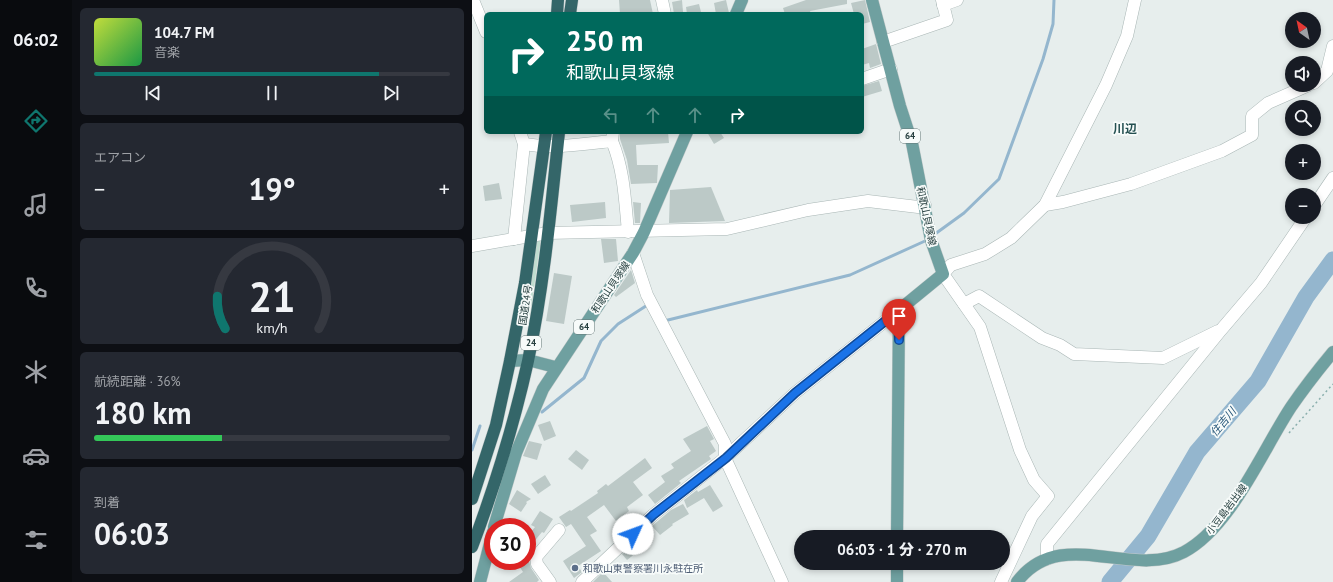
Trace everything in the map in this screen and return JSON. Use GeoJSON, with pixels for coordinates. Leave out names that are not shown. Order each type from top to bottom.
{"type":"FeatureCollection","features":[{"type":"Feature","properties":{"kind":"highway"},"geometry":{"type":"LineString","coordinates":[[557,12],[558,0]]}},
{"type":"Feature","properties":{"kind":"highway"},"geometry":{"type":"LineString","coordinates":[[570,12],[572,0]]}},
{"type":"Feature","properties":{"kind":"highway","name":"国道24号"},"geometry":{"type":"LineString","coordinates":[[472,499],[496,425],[510,361],[532,236],[546,134]]}},
{"type":"Feature","properties":{"kind":"highway","name":"国道24号"},"geometry":{"type":"LineString","coordinates":[[472,547],[507,445],[528,360],[548,233],[559,134]]}},
{"type":"Feature","properties":{"kind":"main road"},"geometry":{"type":"LineString","coordinates":[[737,12],[742,0]]}},
{"type":"Feature","properties":{"kind":"main road","name":"和歌山貝塚線"},"geometry":{"type":"LineString","coordinates":[[872,0],[912,143],[931,240],[943,274]]}},
{"type":"Feature","properties":{"kind":"main road","name":"和歌山貝塚線"},"geometry":{"type":"LineString","coordinates":[[497,518],[524,430],[543,389],[555,367],[633,253],[644,232],[686,134]]}},
{"type":"Feature","properties":{"kind":"main road"},"geometry":{"type":"LineString","coordinates":[[897,530],[899,310],[943,274]]}},
{"type":"Feature","properties":{"kind":"main road","name":"小豆島岩出線"},"geometry":{"type":"LineString","coordinates":[[1017,582],[1036,564],[1047,559],[1064,555],[1089,554],[1132,560],[1156,560],[1182,553],[1200,542],[1216,527],[1246,482],[1290,408],[1333,352]]}},
{"type":"Feature","properties":{"kind":"main road"},"geometry":{"type":"LineString","coordinates":[[510,361],[528,360],[555,367]]}},
{"type":"Feature","properties":{"kind":"main road"},"geometry":{"type":"LineString","coordinates":[[480,582],[484,567]]}},
{"type":"Feature","properties":{"kind":"main road"},"geometry":{"type":"LineString","coordinates":[[897,570],[897,582]]}},
{"type":"Feature","properties":{"kind":"street"},"geometry":{"type":"LineString","coordinates":[[473,0],[484,27]]}},
{"type":"Feature","properties":{"kind":"street"},"geometry":{"type":"LineString","coordinates":[[662,0],[665,12]]}},
{"type":"Feature","properties":{"kind":"street"},"geometry":{"type":"LineString","coordinates":[[883,42],[947,20],[942,2],[957,0]]}},
{"type":"Feature","properties":{"kind":"street"},"geometry":{"type":"LineString","coordinates":[[1001,582],[1032,516],[1048,496],[1034,480],[1020,450],[980,327],[943,274],[951,265],[985,254],[1011,238],[1045,205],[1106,85],[1127,36],[1135,0]]}},
{"type":"Feature","properties":{"kind":"street"},"geometry":{"type":"LineString","coordinates":[[1321,77],[1327,71],[1333,46]]}},
{"type":"Feature","properties":{"kind":"street"},"geometry":{"type":"LineString","coordinates":[[864,78],[891,69]]}},
{"type":"Feature","properties":{"kind":"street"},"geometry":{"type":"LineString","coordinates":[[1045,205],[1063,202],[1131,184],[1222,151],[1252,135],[1252,116],[1268,103],[1293,92]]}},
{"type":"Feature","properties":{"kind":"street"},"geometry":{"type":"LineString","coordinates":[[514,239],[524,144],[521,134]]}},
{"type":"Feature","properties":{"kind":"street"},"geometry":{"type":"LineString","coordinates":[[524,144],[572,146],[612,136],[623,176],[628,232]]}},
{"type":"Feature","properties":{"kind":"street"},"geometry":{"type":"LineString","coordinates":[[1321,196],[1333,178]]}},
{"type":"Feature","properties":{"kind":"street"},"geometry":{"type":"LineString","coordinates":[[472,246],[548,233],[727,229],[808,210],[868,201],[918,207],[925,205]]}},
{"type":"Feature","properties":{"kind":"street"},"geometry":{"type":"LineString","coordinates":[[1047,559],[1047,544],[1261,283],[1301,224]]}},
{"type":"Feature","properties":{"kind":"street"},"geometry":{"type":"LineString","coordinates":[[633,253],[647,295],[725,444],[726,458],[782,582]]}},
{"type":"Feature","properties":{"kind":"street"},"geometry":{"type":"LineString","coordinates":[[964,304],[979,296],[1042,338],[1060,345],[1074,354],[1163,358],[1221,330]]}},
{"type":"Feature","properties":{"kind":"street"},"geometry":{"type":"LineString","coordinates":[[582,582],[653,515],[726,458],[795,393],[899,310]]}},
{"type":"Feature","properties":{"kind":"street"},"geometry":{"type":"LineString","coordinates":[[550,582],[536,564],[536,557],[559,530]]}},
{"type":"Feature","properties":{"kind":"path"},"geometry":{"type":"LineString","coordinates":[[1288,434],[1333,384]]}},
{"type":"Feature","properties":{"kind":"green space"},"geometry":{"type":"Polygon","coordinates":[[[537,238],[541,238],[530,316],[524,315],[537,238]]]}},
{"type":"Feature","properties":{"kind":"building"},"geometry":{"type":"Polygon","coordinates":[[[619,0],[650,0],[653,12],[620,12],[619,0]]]}},
{"type":"Feature","properties":{"kind":"building"},"geometry":{"type":"Polygon","coordinates":[[[682,0],[683,12],[674,12],[672,2],[682,0]]]}},
{"type":"Feature","properties":{"kind":"building"},"geometry":{"type":"Polygon","coordinates":[[[726,0],[729,12],[716,12],[714,3],[726,0]]]}},
{"type":"Feature","properties":{"kind":"building"},"geometry":{"type":"Polygon","coordinates":[[[806,0],[847,0],[847,4],[810,12],[784,12],[783,8],[806,0]]]}},
{"type":"Feature","properties":{"kind":"building"},"geometry":{"type":"Polygon","coordinates":[[[865,0],[870,22],[864,24],[864,12],[853,12],[851,3],[865,0]]]}},
{"type":"Feature","properties":{"kind":"building"},"geometry":{"type":"Polygon","coordinates":[[[699,4],[701,12],[687,12],[686,7],[699,4]]]}},
{"type":"Feature","properties":{"kind":"building"},"geometry":{"type":"Polygon","coordinates":[[[876,44],[881,64],[870,68],[869,63],[864,64],[864,48],[876,44]]]}},
{"type":"Feature","properties":{"kind":"building"},"geometry":{"type":"Polygon","coordinates":[[[879,81],[882,91],[864,96],[864,85],[879,81]]]}},
{"type":"Feature","properties":{"kind":"building"},"geometry":{"type":"Polygon","coordinates":[[[620,134],[668,134],[669,143],[636,145],[637,165],[658,165],[657,183],[631,184],[627,160],[620,139],[620,134]]]}},
{"type":"Feature","properties":{"kind":"building"},"geometry":{"type":"Polygon","coordinates":[[[708,134],[721,134],[724,138],[714,144],[708,134]]]}},
{"type":"Feature","properties":{"kind":"building"},"geometry":{"type":"Polygon","coordinates":[[[499,183],[502,199],[485,201],[483,186],[499,183]]]}},
{"type":"Feature","properties":{"kind":"building"},"geometry":{"type":"Polygon","coordinates":[[[711,187],[725,221],[669,223],[670,190],[711,187]]]}},
{"type":"Feature","properties":{"kind":"building"},"geometry":{"type":"Polygon","coordinates":[[[605,202],[606,218],[572,222],[570,205],[605,202]]]}},
{"type":"Feature","properties":{"kind":"building"},"geometry":{"type":"Polygon","coordinates":[[[633,202],[641,203],[640,223],[635,223],[633,202]]]}},
{"type":"Feature","properties":{"kind":"building"},"geometry":{"type":"Polygon","coordinates":[[[601,239],[616,239],[618,261],[604,263],[601,239]]]}},
{"type":"Feature","properties":{"kind":"building"},"geometry":{"type":"Polygon","coordinates":[[[631,270],[635,283],[616,297],[614,295],[631,270]]]}},
{"type":"Feature","properties":{"kind":"building"},"geometry":{"type":"Polygon","coordinates":[[[554,273],[572,276],[564,324],[546,321],[554,273]]]}},
{"type":"Feature","properties":{"kind":"building"},"geometry":{"type":"Polygon","coordinates":[[[550,421],[556,436],[544,441],[538,425],[550,421]]]}},
{"type":"Feature","properties":{"kind":"building"},"geometry":{"type":"Polygon","coordinates":[[[707,426],[714,439],[710,441],[716,451],[709,456],[711,459],[679,481],[681,483],[655,504],[648,495],[665,482],[661,476],[674,468],[671,464],[691,451],[683,439],[707,426]]]}},
{"type":"Feature","properties":{"kind":"building"},"geometry":{"type":"Polygon","coordinates":[[[529,441],[542,444],[537,460],[523,456],[529,441]]]}},
{"type":"Feature","properties":{"kind":"building"},"geometry":{"type":"Polygon","coordinates":[[[576,450],[589,460],[582,470],[568,459],[576,450]]]}},
{"type":"Feature","properties":{"kind":"building"},"geometry":{"type":"Polygon","coordinates":[[[645,458],[652,468],[633,482],[643,495],[627,507],[629,511],[616,521],[604,505],[587,517],[597,531],[590,535],[601,551],[578,566],[582,572],[574,578],[563,561],[586,546],[571,524],[566,527],[559,517],[598,493],[597,491],[606,484],[608,486],[645,458]]]}},
{"type":"Feature","properties":{"kind":"building"},"geometry":{"type":"Polygon","coordinates":[[[545,475],[551,485],[538,494],[531,484],[545,475]]]}},
{"type":"Feature","properties":{"kind":"building"},"geometry":{"type":"Polygon","coordinates":[[[710,485],[723,506],[713,512],[704,498],[687,508],[684,500],[697,490],[698,492],[710,485]]]}},
{"type":"Feature","properties":{"kind":"building"},"geometry":{"type":"Polygon","coordinates":[[[517,490],[531,499],[526,502],[527,503],[521,512],[509,504],[517,490]]]}},
{"type":"Feature","properties":{"kind":"building"},"geometry":{"type":"Polygon","coordinates":[[[683,504],[689,514],[672,524],[673,525],[660,535],[652,526],[671,510],[683,504]]]}},
{"type":"Feature","properties":{"kind":"building"},"geometry":{"type":"Polygon","coordinates":[[[540,511],[553,519],[544,533],[542,532],[536,539],[536,518],[540,511]]]}},
{"type":"Feature","properties":{"kind":"building"},"geometry":{"type":"Polygon","coordinates":[[[635,543],[640,550],[627,560],[622,554],[635,543]]]}},
{"type":"Feature","properties":{"kind":"building"},"geometry":{"type":"Polygon","coordinates":[[[522,570],[532,570],[539,580],[537,582],[509,582],[523,572],[522,570]]]}},
{"type":"Feature","properties":{"kind":"building"},"geometry":{"type":"Polygon","coordinates":[[[603,572],[612,582],[593,582],[603,572]]]}},
{"type":"Feature","properties":{"kind":"waterway"},"geometry":{"type":"LineString","coordinates":[[935,234],[964,213],[999,179],[1043,59],[1053,24],[1054,0]]}},
{"type":"Feature","properties":{"kind":"waterway"},"geometry":{"type":"LineString","coordinates":[[664,321],[850,275],[925,241]]}},
{"type":"Feature","properties":{"kind":"waterway","name":"住吉川"},"geometry":{"type":"LineString","coordinates":[[1110,582],[1148,536],[1197,452],[1258,381],[1306,297],[1333,260]]}},
{"type":"Feature","properties":{"kind":"waterway"},"geometry":{"type":"LineString","coordinates":[[542,412],[584,378],[601,341],[618,324],[649,304]]}},
{"type":"Feature","properties":{"kind":"waterway"},"geometry":{"type":"LineString","coordinates":[[472,450],[480,426]]}},
{"type":"Feature","properties":{"kind":"place","name":"和歌山東警察署川永駐在所"},"geometry":{"type":"Point","coordinates":[575,568]}},
{"type":"Feature","properties":{"kind":"district","name":"川辺"},"geometry":{"type":"Point","coordinates":[1125,129]}},
{"type":"Feature","properties":{"kind":"route"},"geometry":{"type":"LineString","coordinates":[[633,534],[653,515],[726,458],[795,393],[899,310],[899,340]]}}]}
